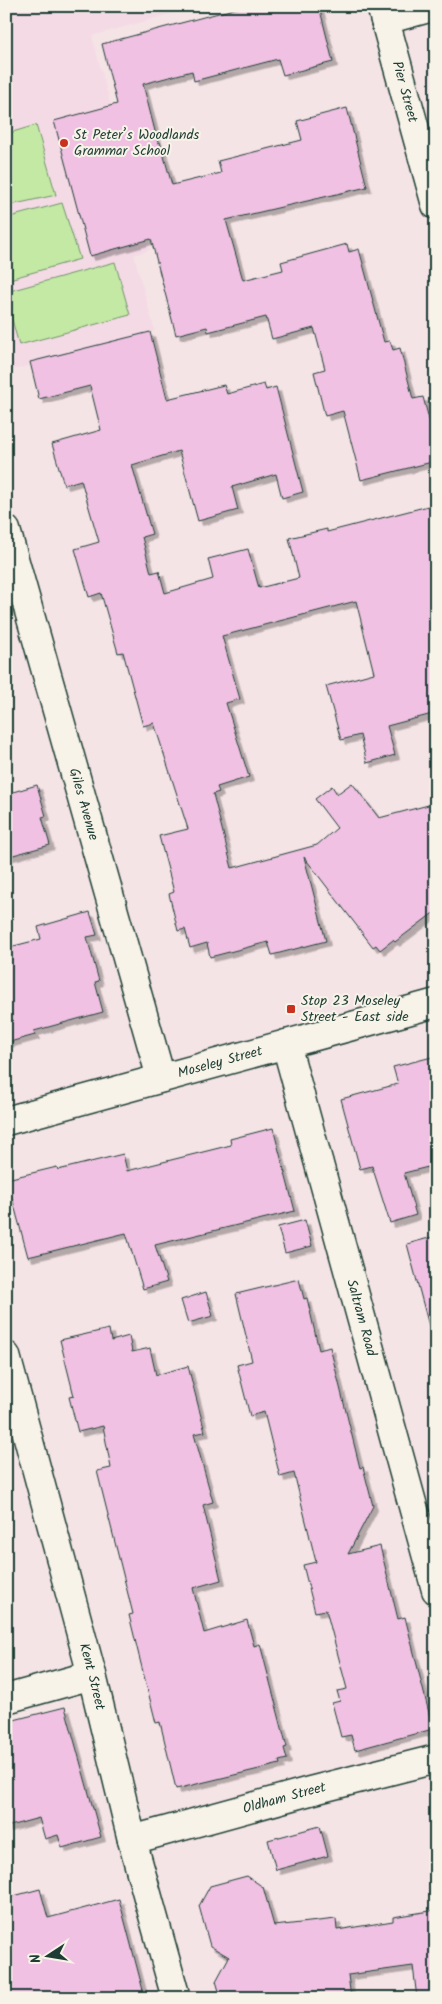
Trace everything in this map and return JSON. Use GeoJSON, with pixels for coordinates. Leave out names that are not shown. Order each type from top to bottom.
{"type":"FeatureCollection","features":[{"type":"Feature","properties":{"kind":"street"},"geometry":{"type":"LineString","coordinates":[[383,13],[436,6]]}},
{"type":"Feature","properties":{"kind":"street","name":"Pier Street"},"geometry":{"type":"LineString","coordinates":[[383,13],[436,205]]}},
{"type":"Feature","properties":{"kind":"street","name":"Giles Avenue"},"geometry":{"type":"LineString","coordinates":[[6,530],[161,1078]]}},
{"type":"Feature","properties":{"kind":"street","name":"Moseley Street"},"geometry":{"type":"LineString","coordinates":[[6,1121],[436,1003]]}},
{"type":"Feature","properties":{"kind":"street","name":"Saltram Road"},"geometry":{"type":"LineString","coordinates":[[286,1044],[436,1590]]}},
{"type":"Feature","properties":{"kind":"street","name":"Kent Street"},"geometry":{"type":"LineString","coordinates":[[6,1356],[92,1676],[132,1840],[176,1998]]}},
{"type":"Feature","properties":{"kind":"street"},"geometry":{"type":"LineString","coordinates":[[6,1699],[92,1676]]}},
{"type":"Feature","properties":{"kind":"street","name":"Oldham Street"},"geometry":{"type":"LineString","coordinates":[[132,1840],[310,1791],[436,1759]]}},
{"type":"Feature","properties":{"kind":"shaded area","name":"St Peter’s Woodlands Grammar School"},"geometry":{"type":"Polygon","coordinates":[[[6,6],[199,6],[92,36],[150,250],[134,255],[155,331],[6,372],[6,6]]]}},
{"type":"Feature","properties":{"kind":"green space"},"geometry":{"type":"Polygon","coordinates":[[[36,125],[56,195],[6,206],[6,134],[36,125]]]}},
{"type":"Feature","properties":{"kind":"green space"},"geometry":{"type":"Polygon","coordinates":[[[62,203],[80,259],[6,280],[6,218],[62,203]]]}},
{"type":"Feature","properties":{"kind":"green space"},"geometry":{"type":"Polygon","coordinates":[[[115,262],[130,315],[19,345],[6,292],[115,262]]]}},
{"type":"Feature","properties":{"kind":"building"},"geometry":{"type":"Polygon","coordinates":[[[245,6],[319,6],[333,62],[283,75],[278,59],[194,81],[192,71],[143,84],[158,143],[160,142],[172,185],[221,173],[218,161],[302,140],[297,121],[347,108],[367,187],[226,220],[243,280],[283,270],[281,262],[347,244],[349,252],[359,249],[384,342],[390,341],[393,350],[400,348],[413,399],[423,397],[436,445],[436,461],[361,480],[343,411],[325,416],[314,372],[325,369],[314,328],[272,339],[266,317],[208,332],[207,327],[176,335],[151,239],[90,256],[54,121],[117,104],[102,44],[245,6]]]}},
{"type":"Feature","properties":{"kind":"building"},"geometry":{"type":"Polygon","coordinates":[[[150,332],[167,399],[224,385],[227,394],[264,384],[266,390],[276,387],[303,492],[282,498],[276,474],[232,487],[238,510],[198,521],[179,451],[132,465],[152,534],[142,537],[151,573],[159,571],[165,593],[213,579],[208,559],[248,549],[259,588],[299,578],[289,538],[327,529],[327,532],[436,504],[436,713],[387,726],[395,755],[367,763],[360,735],[341,740],[326,686],[374,673],[356,601],[222,636],[240,699],[226,703],[249,777],[217,787],[219,792],[213,794],[232,868],[317,845],[337,828],[315,799],[332,786],[337,794],[352,783],[379,818],[436,803],[436,911],[395,942],[393,940],[380,950],[376,945],[373,947],[304,857],[326,941],[272,955],[268,942],[210,957],[207,943],[190,948],[185,929],[178,931],[169,894],[174,892],[159,836],[188,829],[154,723],[143,726],[123,652],[118,653],[101,593],[89,597],[75,549],[99,542],[81,480],[64,485],[52,444],[101,430],[90,386],[39,399],[30,362],[150,332]]]}},
{"type":"Feature","properties":{"kind":"building"},"geometry":{"type":"Polygon","coordinates":[[[37,785],[46,816],[42,817],[50,845],[6,857],[6,794],[37,785]]]}},
{"type":"Feature","properties":{"kind":"building"},"geometry":{"type":"Polygon","coordinates":[[[90,912],[97,935],[87,937],[99,981],[95,982],[103,1012],[34,1031],[35,1035],[6,1043],[6,948],[41,939],[38,927],[90,912]]]}},
{"type":"Feature","properties":{"kind":"building"},"geometry":{"type":"Polygon","coordinates":[[[436,1056],[436,1165],[404,1173],[416,1215],[390,1223],[372,1166],[360,1169],[341,1099],[398,1084],[393,1067],[436,1056]]]}},
{"type":"Feature","properties":{"kind":"building"},"geometry":{"type":"Polygon","coordinates":[[[273,1128],[295,1211],[155,1245],[167,1282],[143,1289],[126,1233],[28,1257],[7,1179],[57,1167],[58,1170],[123,1154],[127,1171],[231,1145],[230,1139],[273,1128]]]}},
{"type":"Feature","properties":{"kind":"building"},"geometry":{"type":"Polygon","coordinates":[[[305,1220],[312,1246],[285,1253],[278,1227],[305,1220]]]}},
{"type":"Feature","properties":{"kind":"building"},"geometry":{"type":"Polygon","coordinates":[[[436,1236],[436,1325],[429,1326],[407,1244],[436,1236]]]}},
{"type":"Feature","properties":{"kind":"building"},"geometry":{"type":"Polygon","coordinates":[[[299,1279],[304,1299],[307,1298],[319,1350],[330,1347],[360,1468],[363,1467],[373,1506],[348,1554],[380,1546],[398,1619],[405,1617],[433,1729],[355,1750],[351,1735],[341,1737],[332,1703],[340,1701],[337,1691],[347,1689],[326,1610],[315,1612],[303,1565],[316,1562],[294,1473],[280,1477],[264,1412],[250,1416],[237,1365],[252,1361],[236,1294],[299,1279]]]}},
{"type":"Feature","properties":{"kind":"building"},"geometry":{"type":"Polygon","coordinates":[[[206,1292],[213,1316],[188,1323],[181,1300],[206,1292]]]}},
{"type":"Feature","properties":{"kind":"building"},"geometry":{"type":"Polygon","coordinates":[[[109,1329],[111,1341],[129,1336],[132,1352],[150,1348],[156,1375],[188,1366],[205,1432],[194,1434],[213,1502],[203,1505],[221,1580],[193,1588],[204,1633],[247,1620],[254,1646],[260,1644],[287,1747],[284,1748],[287,1759],[279,1761],[280,1764],[176,1789],[160,1722],[156,1723],[141,1664],[129,1615],[133,1614],[97,1471],[111,1468],[103,1426],[78,1432],[69,1397],[74,1396],[60,1340],[109,1329]]]}},
{"type":"Feature","properties":{"kind":"building"},"geometry":{"type":"Polygon","coordinates":[[[65,1707],[101,1837],[62,1848],[58,1835],[45,1839],[39,1818],[6,1827],[6,1722],[65,1707]]]}},
{"type":"Feature","properties":{"kind":"building"},"geometry":{"type":"Polygon","coordinates":[[[320,1826],[328,1856],[276,1870],[268,1840],[320,1826]]]}},
{"type":"Feature","properties":{"kind":"building"},"geometry":{"type":"Polygon","coordinates":[[[247,1876],[263,1887],[274,1926],[336,1919],[337,1930],[393,1921],[393,1917],[436,1910],[436,1998],[417,1998],[413,1966],[348,1975],[351,1998],[221,1998],[216,1981],[229,1957],[210,1946],[199,1906],[210,1886],[247,1876]]]}},
{"type":"Feature","properties":{"kind":"building"},"geometry":{"type":"Polygon","coordinates":[[[40,1889],[48,1918],[119,1899],[145,1998],[6,1998],[6,1898],[40,1889]]]}},
{"type":"Feature","properties":{"kind":"place","name":"St Peter’s Woodlands Grammar School"},"geometry":{"type":"Point","coordinates":[64,143]}},
{"type":"Feature","properties":{"kind":"place","name":"Stop 23 Moseley Street - East side"},"geometry":{"type":"Point","coordinates":[291,1009]}}]}
